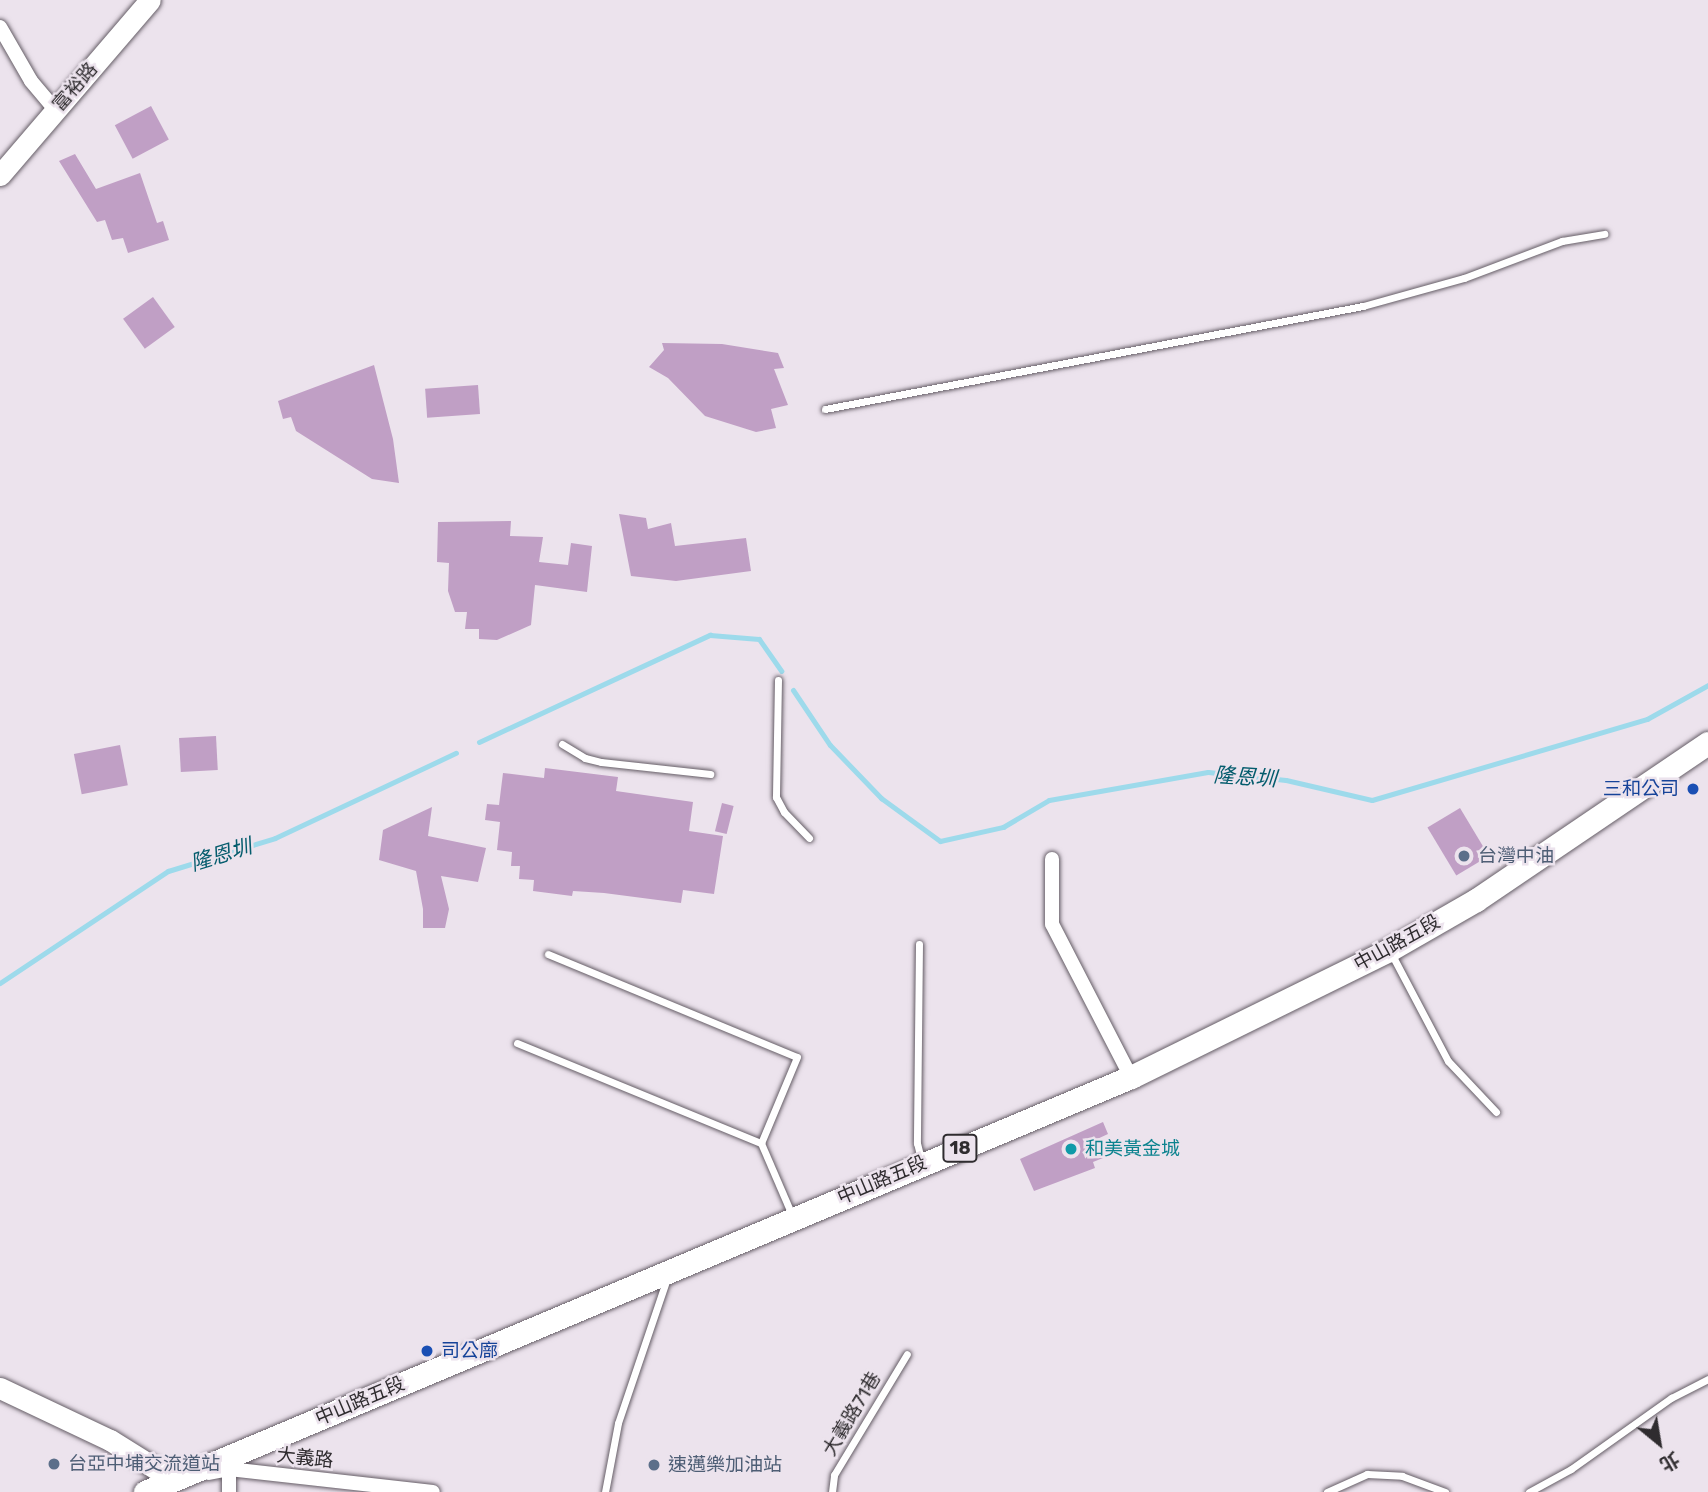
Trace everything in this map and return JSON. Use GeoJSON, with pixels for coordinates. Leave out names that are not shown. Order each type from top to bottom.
{"type":"FeatureCollection","features":[{"type":"Feature","properties":{"kind":"main road","name":"中山路五段"},"geometry":{"type":"LineString","coordinates":[[174,1480],[1131,1077],[1389,950],[1476,900],[1708,743]]}},
{"type":"Feature","properties":{"kind":"main road","name":"18"},"geometry":{"type":"LineString","coordinates":[[145,1492],[174,1480]]}},
{"type":"Feature","properties":{"kind":"street","name":"富裕路"},"geometry":{"type":"LineString","coordinates":[[0,175],[150,0]]}},
{"type":"Feature","properties":{"kind":"street"},"geometry":{"type":"LineString","coordinates":[[0,27],[31,81],[55,110]]}},
{"type":"Feature","properties":{"kind":"street"},"geometry":{"type":"LineString","coordinates":[[1052,859],[1052,923],[1131,1077]]}},
{"type":"Feature","properties":{"kind":"street"},"geometry":{"type":"LineString","coordinates":[[0,1388],[110,1440],[174,1480]]}},
{"type":"Feature","properties":{"kind":"street"},"geometry":{"type":"LineString","coordinates":[[229,1469],[229,1492]]}},
{"type":"Feature","properties":{"kind":"street","name":"大義路"},"geometry":{"type":"LineString","coordinates":[[174,1480],[229,1469],[433,1492]]}},
{"type":"Feature","properties":{"kind":"lane"},"geometry":{"type":"LineString","coordinates":[[825,409],[1363,306],[1464,278],[1562,240],[1604,234]]}},
{"type":"Feature","properties":{"kind":"lane"},"geometry":{"type":"LineString","coordinates":[[778,680],[776,797],[784,812],[809,838]]}},
{"type":"Feature","properties":{"kind":"lane"},"geometry":{"type":"LineString","coordinates":[[562,744],[585,758],[601,762],[710,774]]}},
{"type":"Feature","properties":{"kind":"lane"},"geometry":{"type":"LineString","coordinates":[[919,944],[916,1143],[922,1164]]}},
{"type":"Feature","properties":{"kind":"lane"},"geometry":{"type":"LineString","coordinates":[[1389,950],[1448,1061],[1496,1112]]}},
{"type":"Feature","properties":{"kind":"lane"},"geometry":{"type":"LineString","coordinates":[[548,954],[797,1057],[761,1143]]}},
{"type":"Feature","properties":{"kind":"lane"},"geometry":{"type":"LineString","coordinates":[[517,1043],[761,1143],[793,1218]]}},
{"type":"Feature","properties":{"kind":"lane"},"geometry":{"type":"LineString","coordinates":[[605,1492],[618,1423],[670,1270]]}},
{"type":"Feature","properties":{"kind":"lane","name":"大義路71巷"},"geometry":{"type":"LineString","coordinates":[[832,1492],[834,1475],[907,1354]]}},
{"type":"Feature","properties":{"kind":"lane"},"geometry":{"type":"LineString","coordinates":[[1529,1492],[1571,1469],[1671,1398],[1708,1379]]}},
{"type":"Feature","properties":{"kind":"lane"},"geometry":{"type":"LineString","coordinates":[[1327,1492],[1367,1474],[1402,1476],[1445,1492]]}},
{"type":"Feature","properties":{"kind":"building"},"geometry":{"type":"Polygon","coordinates":[[[151,106],[169,140],[133,159],[115,125],[151,106]]]}},
{"type":"Feature","properties":{"kind":"building"},"geometry":{"type":"Polygon","coordinates":[[[75,154],[96,189],[140,173],[157,223],[163,221],[169,240],[128,253],[123,238],[112,240],[105,220],[97,222],[59,161],[75,154]]]}},
{"type":"Feature","properties":{"kind":"building"},"geometry":{"type":"Polygon","coordinates":[[[153,297],[175,327],[145,349],[123,319],[153,297]]]}},
{"type":"Feature","properties":{"kind":"building"},"geometry":{"type":"Polygon","coordinates":[[[662,343],[722,344],[778,353],[784,368],[774,369],[788,405],[771,409],[776,428],[756,432],[705,416],[668,378],[649,367],[664,350],[662,343]]]}},
{"type":"Feature","properties":{"kind":"building"},"geometry":{"type":"Polygon","coordinates":[[[374,365],[393,439],[399,483],[372,479],[296,431],[291,417],[283,419],[278,401],[374,365]]]}},
{"type":"Feature","properties":{"kind":"building"},"geometry":{"type":"Polygon","coordinates":[[[478,385],[480,414],[427,418],[425,389],[478,385]]]}},
{"type":"Feature","properties":{"kind":"building"},"geometry":{"type":"Polygon","coordinates":[[[619,514],[646,518],[648,529],[671,523],[675,546],[746,538],[751,571],[676,581],[631,576],[619,514]]]}},
{"type":"Feature","properties":{"kind":"building"},"geometry":{"type":"Polygon","coordinates":[[[511,521],[510,536],[543,537],[539,562],[568,565],[571,543],[592,546],[587,592],[535,585],[531,625],[497,640],[479,639],[479,629],[465,629],[467,612],[455,612],[448,591],[449,563],[437,562],[438,522],[511,521]]]}},
{"type":"Feature","properties":{"kind":"building"},"geometry":{"type":"Polygon","coordinates":[[[216,736],[218,770],[181,772],[179,738],[216,736]]]}},
{"type":"Feature","properties":{"kind":"building"},"geometry":{"type":"Polygon","coordinates":[[[120,745],[128,785],[82,794],[74,754],[120,745]]]}},
{"type":"Feature","properties":{"kind":"building"},"geometry":{"type":"Polygon","coordinates":[[[545,768],[618,777],[616,791],[693,802],[689,831],[723,836],[714,894],[683,890],[681,903],[604,893],[573,891],[572,896],[533,891],[534,880],[519,879],[520,866],[511,866],[512,852],[497,850],[500,822],[485,820],[487,804],[499,805],[503,773],[544,778],[545,768]]]}},
{"type":"Feature","properties":{"kind":"building"},"geometry":{"type":"Polygon","coordinates":[[[722,803],[734,806],[727,834],[715,831],[722,803]]]}},
{"type":"Feature","properties":{"kind":"building"},"geometry":{"type":"Polygon","coordinates":[[[432,807],[428,836],[486,848],[478,882],[441,876],[449,909],[445,928],[423,928],[423,909],[416,871],[379,860],[383,830],[432,807]]]}},
{"type":"Feature","properties":{"kind":"building"},"geometry":{"type":"Polygon","coordinates":[[[1460,808],[1489,856],[1456,876],[1427,828],[1460,808]]]}},
{"type":"Feature","properties":{"kind":"building","name":"和美黃金城"},"geometry":{"type":"Polygon","coordinates":[[[1103,1122],[1108,1134],[1095,1140],[1103,1158],[1093,1162],[1095,1168],[1034,1191],[1020,1159],[1103,1122]]]}},
{"type":"Feature","properties":{"kind":"waterway","name":"隆恩圳"},"geometry":{"type":"LineString","coordinates":[[479,742],[710,635],[759,639],[781,671]]}},
{"type":"Feature","properties":{"kind":"waterway","name":"隆恩圳"},"geometry":{"type":"LineString","coordinates":[[793,690],[830,745],[881,798],[940,841],[1003,827],[1049,800],[1208,772],[1286,780],[1372,800],[1647,719],[1708,685]]}},
{"type":"Feature","properties":{"kind":"waterway","name":"隆恩圳"},"geometry":{"type":"LineString","coordinates":[[0,983],[168,871],[275,838],[456,753]]}},
{"type":"Feature","properties":{"kind":"place","name":"三和公司"},"geometry":{"type":"Point","coordinates":[1693,789]}},
{"type":"Feature","properties":{"kind":"place","name":"台灣中油"},"geometry":{"type":"Point","coordinates":[1464,856]}},
{"type":"Feature","properties":{"kind":"place","name":"和美黃金城"},"geometry":{"type":"Point","coordinates":[1071,1149]}},
{"type":"Feature","properties":{"kind":"place","name":"司公廍"},"geometry":{"type":"Point","coordinates":[427,1351]}},
{"type":"Feature","properties":{"kind":"place","name":"台亞中埔交流道站"},"geometry":{"type":"Point","coordinates":[54,1464]}},
{"type":"Feature","properties":{"kind":"place","name":"速邁樂加油站"},"geometry":{"type":"Point","coordinates":[654,1465]}}]}
